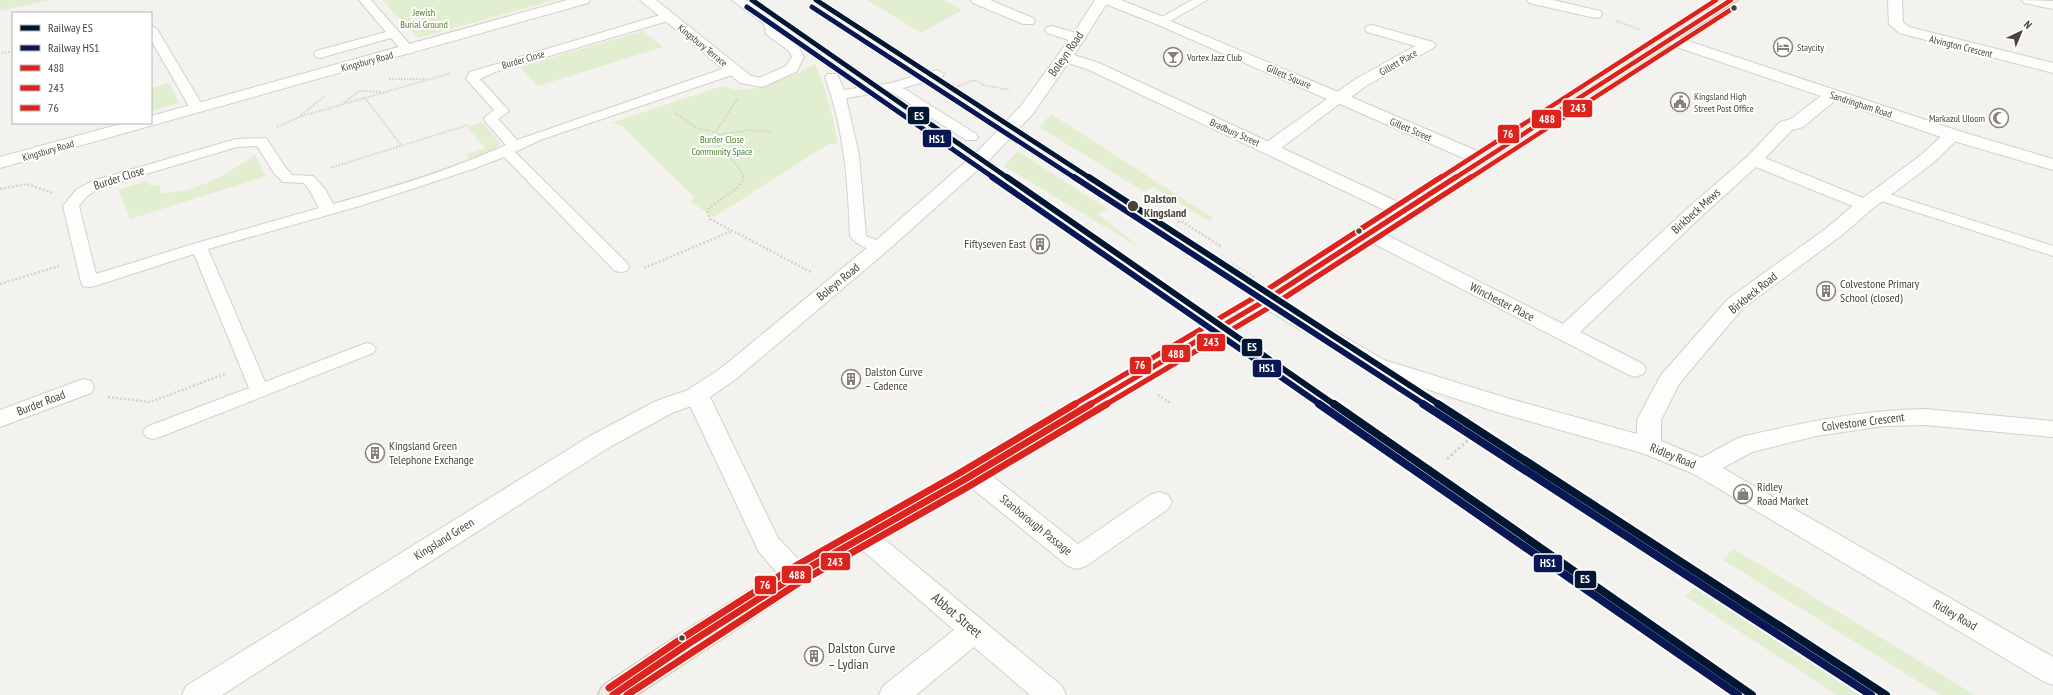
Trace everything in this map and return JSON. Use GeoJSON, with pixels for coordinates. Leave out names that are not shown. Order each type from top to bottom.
{"type":"FeatureCollection","features":[{"type":"Feature","properties":{"kind":"highway"},"geometry":{"type":"LineString","coordinates":[[613,695],[688,644],[796,575],[973,475],[1266,300],[1731,0]]}},
{"type":"Feature","properties":{"kind":"street","name":"Kingsbury Road"},"geometry":{"type":"LineString","coordinates":[[152,121],[582,0]]}},
{"type":"Feature","properties":{"kind":"street","name":"Kingsbury Terrace"},"geometry":{"type":"LineString","coordinates":[[647,0],[749,82],[762,82]]}},
{"type":"Feature","properties":{"kind":"street"},"geometry":{"type":"LineString","coordinates":[[978,0],[1028,21]]}},
{"type":"Feature","properties":{"kind":"street","name":"Boleyn Road"},"geometry":{"type":"LineString","coordinates":[[697,396],[728,374],[880,247],[984,155],[1026,111],[1078,38],[1102,0]]}},
{"type":"Feature","properties":{"kind":"street"},"geometry":{"type":"LineString","coordinates":[[1108,0],[1167,24]]}},
{"type":"Feature","properties":{"kind":"street"},"geometry":{"type":"LineString","coordinates":[[1534,0],[1595,14]]}},
{"type":"Feature","properties":{"kind":"street","name":"Alvington Crescent"},"geometry":{"type":"LineString","coordinates":[[1895,0],[1896,24],[1904,30],[2053,68]]}},
{"type":"Feature","properties":{"kind":"street"},"geometry":{"type":"LineString","coordinates":[[2029,0],[2053,5]]}},
{"type":"Feature","properties":{"kind":"street","name":"Gillett Square"},"geometry":{"type":"LineString","coordinates":[[1167,24],[1339,98]]}},
{"type":"Feature","properties":{"kind":"street","name":"Gillett Place"},"geometry":{"type":"LineString","coordinates":[[1339,98],[1360,83],[1428,45],[1372,29]]}},
{"type":"Feature","properties":{"kind":"street"},"geometry":{"type":"LineString","coordinates":[[1052,30],[1078,38]]}},
{"type":"Feature","properties":{"kind":"street","name":"Sandringham Road"},"geometry":{"type":"LineString","coordinates":[[1670,40],[1960,137],[2053,165]]}},
{"type":"Feature","properties":{"kind":"street","name":"Bradbury Street"},"geometry":{"type":"LineString","coordinates":[[1064,57],[1093,66],[1404,212]]}},
{"type":"Feature","properties":{"kind":"street","name":"Birkbeck Mews"},"geometry":{"type":"LineString","coordinates":[[1565,334],[1686,220],[1754,160],[1786,126],[1797,123],[1832,95]]}},
{"type":"Feature","properties":{"kind":"street"},"geometry":{"type":"LineString","coordinates":[[1270,148],[1339,98]]}},
{"type":"Feature","properties":{"kind":"street","name":"Gillett Street"},"geometry":{"type":"LineString","coordinates":[[1339,98],[1483,160]]}},
{"type":"Feature","properties":{"kind":"street","name":"Kingsbury Road"},"geometry":{"type":"LineString","coordinates":[[0,163],[139,124]]}},
{"type":"Feature","properties":{"kind":"street","name":"Birkbeck Road"},"geometry":{"type":"LineString","coordinates":[[1649,446],[1649,420],[1669,380],[1735,304],[1835,231],[1871,200],[1960,137]]}},
{"type":"Feature","properties":{"kind":"street"},"geometry":{"type":"LineString","coordinates":[[1754,160],[1871,200]]}},
{"type":"Feature","properties":{"kind":"street","name":"Winchester Place"},"geometry":{"type":"LineString","coordinates":[[1370,234],[1635,369]]}},
{"type":"Feature","properties":{"kind":"street","name":"Ridley Road"},"geometry":{"type":"LineString","coordinates":[[1266,300],[1376,365],[1505,406],[1649,446],[1703,468],[2053,672]]}},
{"type":"Feature","properties":{"kind":"street","name":"Burder Road"},"geometry":{"type":"LineString","coordinates":[[0,419],[83,387]]}},
{"type":"Feature","properties":{"kind":"street"},"geometry":{"type":"LineString","coordinates":[[697,396],[768,545],[796,575]]}},
{"type":"Feature","properties":{"kind":"street","name":"Kingsland Green"},"geometry":{"type":"LineString","coordinates":[[197,695],[599,442],[664,407],[697,396]]}},
{"type":"Feature","properties":{"kind":"street","name":"Colvestone Crescent"},"geometry":{"type":"LineString","coordinates":[[1703,468],[1745,445],[1816,428],[1884,418],[1925,417],[2053,429]]}},
{"type":"Feature","properties":{"kind":"street","name":"Stanborough Passage"},"geometry":{"type":"LineString","coordinates":[[973,475],[1077,558],[1159,502]]}},
{"type":"Feature","properties":{"kind":"street","name":"Abbot Street"},"geometry":{"type":"LineString","coordinates":[[863,536],[1051,695]]}},
{"type":"Feature","properties":{"kind":"street"},"geometry":{"type":"LineString","coordinates":[[894,695],[975,630]]}},
{"type":"Feature","properties":{"kind":"lane"},"geometry":{"type":"LineString","coordinates":[[365,0],[408,50]]}},
{"type":"Feature","properties":{"kind":"lane"},"geometry":{"type":"LineString","coordinates":[[738,0],[770,23],[770,31],[794,49],[798,57],[791,69],[762,82]]}},
{"type":"Feature","properties":{"kind":"lane"},"geometry":{"type":"LineString","coordinates":[[1167,24],[1202,0]]}},
{"type":"Feature","properties":{"kind":"lane","name":"Burder Close"},"geometry":{"type":"LineString","coordinates":[[475,75],[490,69],[667,17]]}},
{"type":"Feature","properties":{"kind":"lane"},"geometry":{"type":"LineString","coordinates":[[1167,24],[1194,17]]}},
{"type":"Feature","properties":{"kind":"lane"},"geometry":{"type":"LineString","coordinates":[[152,30],[197,108]]}},
{"type":"Feature","properties":{"kind":"lane"},"geometry":{"type":"LineString","coordinates":[[320,54],[394,34]]}},
{"type":"Feature","properties":{"kind":"lane"},"geometry":{"type":"LineString","coordinates":[[76,197],[70,206],[89,282],[199,247],[391,192],[511,149],[535,137],[733,70]]}},
{"type":"Feature","properties":{"kind":"lane"},"geometry":{"type":"LineString","coordinates":[[840,95],[892,87],[937,74]]}},
{"type":"Feature","properties":{"kind":"lane"},"geometry":{"type":"LineString","coordinates":[[475,75],[473,80],[502,111],[491,118],[511,149],[621,267]]}},
{"type":"Feature","properties":{"kind":"lane"},"geometry":{"type":"LineString","coordinates":[[832,77],[840,95],[851,139],[854,163],[858,236],[861,240],[880,247]]}},
{"type":"Feature","properties":{"kind":"lane"},"geometry":{"type":"LineString","coordinates":[[892,87],[971,137]]}},
{"type":"Feature","properties":{"kind":"lane"},"geometry":{"type":"LineString","coordinates":[[252,140],[261,141],[280,170],[288,179],[308,179],[317,189],[328,210]]}},
{"type":"Feature","properties":{"kind":"lane","name":"Burder Close"},"geometry":{"type":"LineString","coordinates":[[76,197],[88,188],[97,184],[236,143],[252,140]]}},
{"type":"Feature","properties":{"kind":"lane"},"geometry":{"type":"LineString","coordinates":[[1871,200],[2053,252]]}},
{"type":"Feature","properties":{"kind":"lane"},"geometry":{"type":"LineString","coordinates":[[199,247],[259,390]]}},
{"type":"Feature","properties":{"kind":"lane"},"geometry":{"type":"LineString","coordinates":[[153,432],[367,349]]}},
{"type":"Feature","properties":{"kind":"path"},"geometry":{"type":"LineString","coordinates":[[1595,14],[1645,31]]}},
{"type":"Feature","properties":{"kind":"path"},"geometry":{"type":"LineString","coordinates":[[2,53],[12,50]]}},
{"type":"Feature","properties":{"kind":"path"},"geometry":{"type":"LineString","coordinates":[[252,140],[299,117],[342,104],[455,72],[475,75]]}},
{"type":"Feature","properties":{"kind":"path"},"geometry":{"type":"LineString","coordinates":[[956,87],[974,80],[984,85],[1012,91]]}},
{"type":"Feature","properties":{"kind":"path"},"geometry":{"type":"LineString","coordinates":[[342,104],[359,91],[385,92]]}},
{"type":"Feature","properties":{"kind":"path"},"geometry":{"type":"LineString","coordinates":[[653,97],[690,124],[715,132]]}},
{"type":"Feature","properties":{"kind":"path"},"geometry":{"type":"LineString","coordinates":[[365,98],[402,146]]}},
{"type":"Feature","properties":{"kind":"path"},"geometry":{"type":"LineString","coordinates":[[738,98],[714,135],[720,150],[743,173],[744,179],[738,187],[707,210],[710,219],[816,274]]}},
{"type":"Feature","properties":{"kind":"path"},"geometry":{"type":"LineString","coordinates":[[299,178],[491,118]]}},
{"type":"Feature","properties":{"kind":"path"},"geometry":{"type":"LineString","coordinates":[[714,135],[750,130],[772,132]]}},
{"type":"Feature","properties":{"kind":"path"},"geometry":{"type":"LineString","coordinates":[[0,189],[17,184],[34,184],[63,197],[76,197]]}},
{"type":"Feature","properties":{"kind":"path"},"geometry":{"type":"LineString","coordinates":[[1178,222],[1181,220],[1222,246]]}},
{"type":"Feature","properties":{"kind":"path"},"geometry":{"type":"LineString","coordinates":[[621,267],[629,274],[732,231]]}},
{"type":"Feature","properties":{"kind":"path"},"geometry":{"type":"LineString","coordinates":[[1158,232],[1155,233],[1196,260]]}},
{"type":"Feature","properties":{"kind":"path"},"geometry":{"type":"LineString","coordinates":[[1211,252],[1255,277]]}},
{"type":"Feature","properties":{"kind":"path"},"geometry":{"type":"LineString","coordinates":[[0,284],[84,258]]}},
{"type":"Feature","properties":{"kind":"path"},"geometry":{"type":"LineString","coordinates":[[83,387],[104,396],[150,402],[248,365]]}},
{"type":"Feature","properties":{"kind":"path"},"geometry":{"type":"LineString","coordinates":[[1155,392],[1170,403]]}},
{"type":"Feature","properties":{"kind":"path"},"geometry":{"type":"LineString","coordinates":[[1447,459],[1505,406]]}},
{"type":"Feature","properties":{"kind":"green space"},"geometry":{"type":"Polygon","coordinates":[[[0,0],[49,0],[0,11],[0,0]]]}},
{"type":"Feature","properties":{"kind":"green space","name":"Jewish Burial Ground"},"geometry":{"type":"Polygon","coordinates":[[[382,0],[555,0],[418,38],[382,0]]]}},
{"type":"Feature","properties":{"kind":"green space"},"geometry":{"type":"Polygon","coordinates":[[[867,0],[944,0],[962,10],[921,33],[867,0]]]}},
{"type":"Feature","properties":{"kind":"green space"},"geometry":{"type":"Polygon","coordinates":[[[643,31],[663,47],[538,86],[520,67],[643,31]]]}},
{"type":"Feature","properties":{"kind":"green space","name":"Burder Close Community Space"},"geometry":{"type":"Polygon","coordinates":[[[815,64],[832,113],[838,144],[829,144],[714,217],[690,202],[694,197],[621,125],[611,123],[722,86],[737,90],[757,88],[796,74],[815,64]]]}},
{"type":"Feature","properties":{"kind":"green space"},"geometry":{"type":"Polygon","coordinates":[[[169,83],[179,103],[152,111],[152,88],[169,83]]]}},
{"type":"Feature","properties":{"kind":"green space"},"geometry":{"type":"Polygon","coordinates":[[[1051,114],[1213,218],[1208,221],[1153,187],[1145,192],[1039,127],[1051,114]]]}},
{"type":"Feature","properties":{"kind":"green space"},"geometry":{"type":"Polygon","coordinates":[[[482,122],[500,143],[494,150],[469,159],[465,155],[485,148],[467,127],[482,122]]]}},
{"type":"Feature","properties":{"kind":"green space"},"geometry":{"type":"Polygon","coordinates":[[[1018,151],[1107,209],[1098,214],[1142,249],[1004,166],[1018,151]]]}},
{"type":"Feature","properties":{"kind":"green space"},"geometry":{"type":"Polygon","coordinates":[[[255,155],[266,176],[130,219],[118,190],[147,181],[149,185],[159,186],[161,189],[160,193],[186,190],[210,182],[222,176],[255,155]]]}},
{"type":"Feature","properties":{"kind":"green space"},"geometry":{"type":"Polygon","coordinates":[[[1733,549],[1975,695],[1940,695],[1723,560],[1733,549]]]}},
{"type":"Feature","properties":{"kind":"green space"},"geometry":{"type":"Polygon","coordinates":[[[1698,584],[1870,695],[1837,695],[1685,596],[1698,584]]]}},
{"type":"Feature","properties":{"kind":"rail line","name":"ES"},"geometry":{"type":"LineString","coordinates":[[752,0],[1752,695]]}},
{"type":"Feature","properties":{"kind":"rail line","name":"ES"},"geometry":{"type":"LineString","coordinates":[[816,0],[1886,695]]}},
{"type":"Feature","properties":{"kind":"rail line","name":"HS1"},"geometry":{"type":"LineString","coordinates":[[747,7],[1738,695]]}},
{"type":"Feature","properties":{"kind":"rail line","name":"HS1"},"geometry":{"type":"LineString","coordinates":[[812,7],[1871,695]]}},
{"type":"Feature","properties":{"kind":"transit line","name":"76"},"geometry":{"type":"LineString","coordinates":[[609,688],[684,637],[792,568],[958,474],[1262,293],[1716,0]]}},
{"type":"Feature","properties":{"kind":"transit line","name":"488"},"geometry":{"type":"LineString","coordinates":[[613,695],[688,644],[796,575],[962,481],[1266,300],[1731,0]]}},
{"type":"Feature","properties":{"kind":"transit line","name":"243"},"geometry":{"type":"LineString","coordinates":[[627,695],[800,582],[966,488],[1270,307],[1735,7]]}},
{"type":"Feature","properties":{"kind":"place","name":"Staycity"},"geometry":{"type":"Point","coordinates":[1783,47]}},
{"type":"Feature","properties":{"kind":"place","name":"Vortex Jazz Club"},"geometry":{"type":"Point","coordinates":[1173,57]}},
{"type":"Feature","properties":{"kind":"place","name":"Kingsland High Street Post Office"},"geometry":{"type":"Point","coordinates":[1680,102]}},
{"type":"Feature","properties":{"kind":"place","name":"Markazul Uloom"},"geometry":{"type":"Point","coordinates":[1999,118]}},
{"type":"Feature","properties":{"kind":"place","name":"Dalston Kingsland"},"geometry":{"type":"Point","coordinates":[1133,206]}},
{"type":"Feature","properties":{"kind":"place","name":"Fiftyseven East"},"geometry":{"type":"Point","coordinates":[1040,244]}},
{"type":"Feature","properties":{"kind":"place","name":"Colvestone Primary School (closed)"},"geometry":{"type":"Point","coordinates":[1826,291]}},
{"type":"Feature","properties":{"kind":"place","name":"Dalston Curve – Cadence"},"geometry":{"type":"Point","coordinates":[851,379]}},
{"type":"Feature","properties":{"kind":"place","name":"Kingsland Green Telephone Exchange"},"geometry":{"type":"Point","coordinates":[375,453]}},
{"type":"Feature","properties":{"kind":"place","name":"Ridley Road Market"},"geometry":{"type":"Point","coordinates":[1743,494]}},
{"type":"Feature","properties":{"kind":"place","name":"Dalston Curve – Lydian"},"geometry":{"type":"Point","coordinates":[814,656]}}]}
